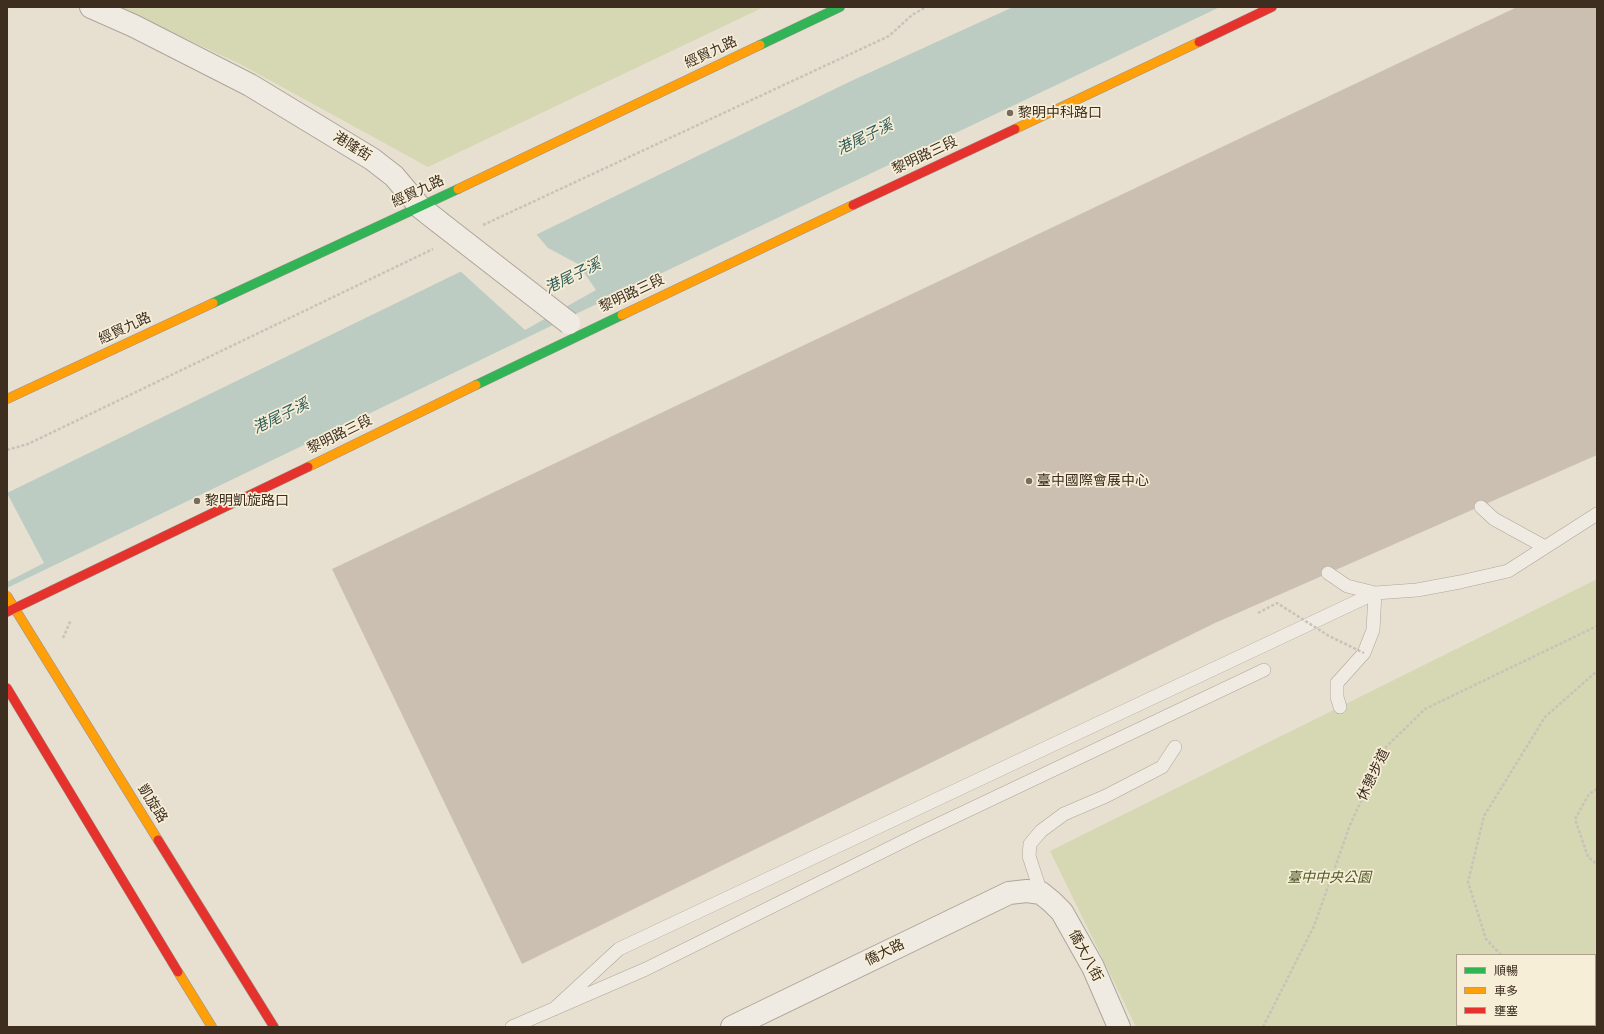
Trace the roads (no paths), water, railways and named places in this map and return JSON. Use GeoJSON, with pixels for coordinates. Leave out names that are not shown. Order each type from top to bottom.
{"type":"FeatureCollection","features":[{"type":"Feature","properties":{"kind":"street","name":"港隆街"},"geometry":{"type":"LineString","coordinates":[[91,7],[134,26],[250,85],[372,159],[394,176],[420,207],[576,329]]}},
{"type":"Feature","properties":{"kind":"street","name":"經貿九路"},"geometry":{"type":"LineString","coordinates":[[7,399],[420,207],[840,7]]}},
{"type":"Feature","properties":{"kind":"street","name":"黎明路三段"},"geometry":{"type":"LineString","coordinates":[[11,610],[576,329],[1272,7]]}},
{"type":"Feature","properties":{"kind":"street","name":"凱旋路"},"geometry":{"type":"LineString","coordinates":[[7,596],[11,610],[274,1027]]}},
{"type":"Feature","properties":{"kind":"street"},"geometry":{"type":"LineString","coordinates":[[7,688],[212,1027]]}},
{"type":"Feature","properties":{"kind":"street","name":"僑大路"},"geometry":{"type":"LineString","coordinates":[[732,1027],[1010,893],[1027,891],[1041,893]]}},
{"type":"Feature","properties":{"kind":"street","name":"僑大八街"},"geometry":{"type":"LineString","coordinates":[[1041,893],[1062,912],[1093,968],[1119,1027]]}},
{"type":"Feature","properties":{"kind":"lane"},"geometry":{"type":"LineString","coordinates":[[1481,507],[1494,519],[1544,547]]}},
{"type":"Feature","properties":{"kind":"lane"},"geometry":{"type":"LineString","coordinates":[[1328,574],[1347,586],[1375,593],[1417,590],[1460,582],[1508,571],[1597,514]]}},
{"type":"Feature","properties":{"kind":"lane"},"geometry":{"type":"LineString","coordinates":[[1340,707],[1337,697],[1338,683],[1364,653],[1373,630],[1375,593]]}},
{"type":"Feature","properties":{"kind":"lane"},"geometry":{"type":"LineString","coordinates":[[554,1009],[619,949],[1375,593]]}},
{"type":"Feature","properties":{"kind":"lane"},"geometry":{"type":"LineString","coordinates":[[512,1027],[646,969],[918,834],[1264,670]]}},
{"type":"Feature","properties":{"kind":"lane"},"geometry":{"type":"LineString","coordinates":[[1041,893],[1029,856],[1030,844],[1041,831],[1064,814],[1106,796],[1162,767],[1175,747]]}},
{"type":"Feature","properties":{"kind":"water","name":"港尾子溪"},"geometry":{"type":"Polygon","coordinates":[[[1013,7],[1220,7],[578,313],[7,588],[7,493],[849,82],[1013,7]]]}},
{"type":"Feature","properties":{"kind":"place","name":"黎明中科路口"},"geometry":{"type":"Point","coordinates":[1010,113]}},
{"type":"Feature","properties":{"kind":"place","name":"臺中國際會展中心"},"geometry":{"type":"Point","coordinates":[1029,481]}},
{"type":"Feature","properties":{"kind":"place","name":"黎明凱旋路口"},"geometry":{"type":"Point","coordinates":[197,501]}},
{"type":"Feature","properties":{"kind":"park label","name":"臺中中央公園"},"geometry":{"type":"Point","coordinates":[1329,878]}}]}
